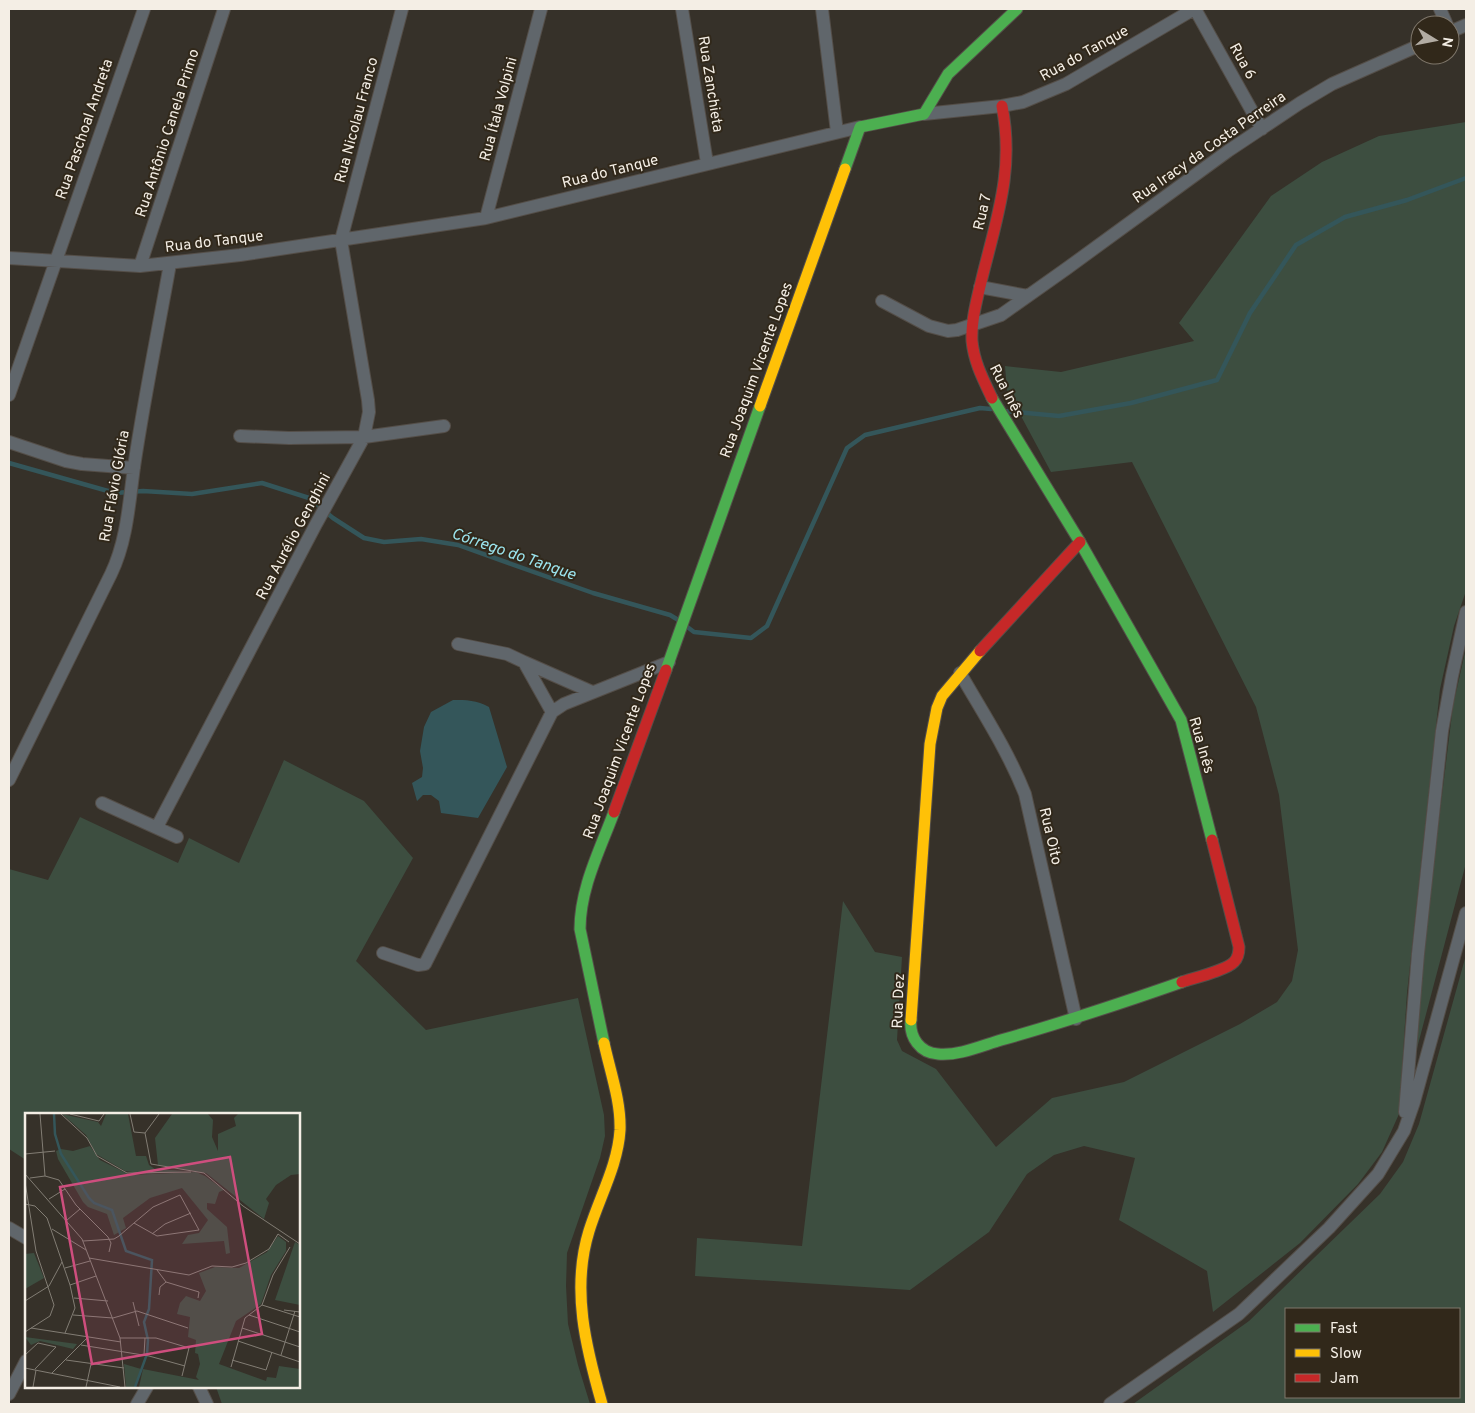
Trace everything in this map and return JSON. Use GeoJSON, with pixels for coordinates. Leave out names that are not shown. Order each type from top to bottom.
{"type":"FeatureCollection","features":[{"type":"Feature","properties":{"kind":"street","name":"Rua Paschoal Andreta"},"geometry":{"type":"LineString","coordinates":[[9,395],[144,9]]}},
{"type":"Feature","properties":{"kind":"street","name":"Rua Nicolau Franco"},"geometry":{"type":"LineString","coordinates":[[341,240],[402,9]]}},
{"type":"Feature","properties":{"kind":"street","name":"Rua Ítala Volpini"},"geometry":{"type":"LineString","coordinates":[[486,218],[541,9]]}},
{"type":"Feature","properties":{"kind":"street","name":"Rua Zanchieta"},"geometry":{"type":"LineString","coordinates":[[682,9],[707,164]]}},
{"type":"Feature","properties":{"kind":"street"},"geometry":{"type":"LineString","coordinates":[[822,9],[837,132]]}},
{"type":"Feature","properties":{"kind":"street"},"geometry":{"type":"LineString","coordinates":[[924,114],[948,74],[1017,9]]}},
{"type":"Feature","properties":{"kind":"street","name":"Rua do Tanque"},"geometry":{"type":"LineString","coordinates":[[9,258],[140,266],[170,264],[486,218],[860,127],[924,114],[1023,102],[1066,84],[1195,9]]}},
{"type":"Feature","properties":{"kind":"street","name":"Rua 6"},"geometry":{"type":"LineString","coordinates":[[1195,9],[1262,129]]}},
{"type":"Feature","properties":{"kind":"street","name":"Rua Antônio Canela Primo"},"geometry":{"type":"LineString","coordinates":[[140,266],[222,10]]}},
{"type":"Feature","properties":{"kind":"street","name":"Rua Iracy da Costa Perreira"},"geometry":{"type":"LineString","coordinates":[[882,300],[938,329],[957,330],[1008,311],[1228,151],[1332,84],[1410,49]]}},
{"type":"Feature","properties":{"kind":"street","name":"Rua 7"},"geometry":{"type":"LineString","coordinates":[[973,324],[980,286],[1005,183],[1008,161],[1006,126],[1002,106]]}},
{"type":"Feature","properties":{"kind":"street","name":"Rua Joaquim Vicente Lopes"},"geometry":{"type":"LineString","coordinates":[[602,1404],[588,1349],[583,1318],[580,1288],[581,1270],[588,1234],[618,1147],[620,1130],[619,1113],[584,951],[580,928],[580,911],[584,892],[678,638],[860,127]]}},
{"type":"Feature","properties":{"kind":"street","name":"Rua Aurélio Genghini"},"geometry":{"type":"LineString","coordinates":[[157,827],[315,526],[364,437],[368,419],[368,400],[341,240]]}},
{"type":"Feature","properties":{"kind":"street","name":"Rua Flávio Glória"},"geometry":{"type":"LineString","coordinates":[[9,780],[115,566],[126,524],[170,264]]}},
{"type":"Feature","properties":{"kind":"street"},"geometry":{"type":"LineString","coordinates":[[980,286],[1028,296]]}},
{"type":"Feature","properties":{"kind":"street","name":"Rua Inês"},"geometry":{"type":"LineString","coordinates":[[973,324],[974,356],[985,386],[1080,542],[1181,720],[1239,947]]}},
{"type":"Feature","properties":{"kind":"street"},"geometry":{"type":"LineString","coordinates":[[240,436],[290,438],[364,437],[444,426]]}},
{"type":"Feature","properties":{"kind":"street"},"geometry":{"type":"LineString","coordinates":[[9,442],[66,461],[134,469]]}},
{"type":"Feature","properties":{"kind":"street"},"geometry":{"type":"LineString","coordinates":[[960,673],[1080,542]]}},
{"type":"Feature","properties":{"kind":"street"},"geometry":{"type":"LineString","coordinates":[[1404,1131],[1418,954],[1442,731],[1466,612]]}},
{"type":"Feature","properties":{"kind":"street"},"geometry":{"type":"LineString","coordinates":[[458,644],[507,654],[592,692]]}},
{"type":"Feature","properties":{"kind":"street"},"geometry":{"type":"LineString","coordinates":[[524,662],[552,712]]}},
{"type":"Feature","properties":{"kind":"street"},"geometry":{"type":"LineString","coordinates":[[383,953],[418,965],[423,965],[428,961],[552,712],[564,704],[592,692],[669,662]]}},
{"type":"Feature","properties":{"kind":"street","name":"Rua Oito"},"geometry":{"type":"LineString","coordinates":[[960,673],[1002,744],[1025,794],[1076,1019]]}},
{"type":"Feature","properties":{"kind":"street","name":"Rua Dez"},"geometry":{"type":"LineString","coordinates":[[960,673],[942,696],[933,724],[910,1027],[913,1039],[921,1048],[930,1053],[952,1054],[1076,1019],[1228,967],[1236,960],[1239,954],[1239,947]]}},
{"type":"Feature","properties":{"kind":"street"},"geometry":{"type":"LineString","coordinates":[[102,803],[177,837]]}},
{"type":"Feature","properties":{"kind":"street"},"geometry":{"type":"LineString","coordinates":[[1110,1404],[1239,1314],[1329,1228],[1378,1174],[1404,1131],[1414,1102],[1466,913]]}},
{"type":"Feature","properties":{"kind":"street"},"geometry":{"type":"LineString","coordinates":[[9,1228],[25,1237]]}},
{"type":"Feature","properties":{"kind":"street"},"geometry":{"type":"LineString","coordinates":[[9,1394],[25,1362]]}},
{"type":"Feature","properties":{"kind":"street"},"geometry":{"type":"LineString","coordinates":[[137,1404],[146,1388]]}},
{"type":"Feature","properties":{"kind":"street"},"geometry":{"type":"LineString","coordinates":[[199,1388],[207,1404]]}},
{"type":"Feature","properties":{"kind":"green space"},"geometry":{"type":"Polygon","coordinates":[[[1466,122],[1466,591],[1454,626],[1440,689],[1407,993],[1399,1114],[1382,1152],[1358,1184],[1300,1243],[1213,1312],[1207,1271],[1119,1220],[1135,1158],[1084,1146],[1054,1155],[1027,1174],[989,1232],[910,1290],[695,1276],[697,1238],[802,1246],[843,901],[875,952],[902,957],[897,1040],[902,1051],[936,1069],[996,1147],[1052,1098],[1124,1082],[1240,1024],[1277,1002],[1292,981],[1298,950],[1279,795],[1256,707],[1132,462],[1051,472],[1007,390],[1005,366],[1061,372],[1194,341],[1179,323],[1271,196],[1322,162],[1379,136],[1466,122]]]}},
{"type":"Feature","properties":{"kind":"green space"},"geometry":{"type":"Polygon","coordinates":[[[1466,648],[1466,863],[1416,1052],[1424,941],[1453,706],[1466,648]]]}},
{"type":"Feature","properties":{"kind":"green space"},"geometry":{"type":"Polygon","coordinates":[[[284,760],[364,801],[413,858],[356,961],[426,1030],[578,998],[604,1115],[605,1136],[600,1158],[567,1253],[568,1324],[590,1404],[222,1404],[216,1388],[300,1388],[300,1113],[25,1113],[25,1159],[9,1149],[9,869],[48,880],[80,817],[178,863],[189,838],[239,863],[284,760]]]}},
{"type":"Feature","properties":{"kind":"green space"},"geometry":{"type":"Polygon","coordinates":[[[1466,955],[1466,1404],[1133,1404],[1249,1321],[1380,1194],[1403,1162],[1419,1124],[1466,955]]]}},
{"type":"Feature","properties":{"kind":"water"},"geometry":{"type":"Polygon","coordinates":[[[453,700],[467,700],[489,707],[507,767],[478,818],[441,813],[439,801],[431,795],[423,795],[417,801],[412,783],[422,777],[423,768],[420,751],[424,727],[431,712],[453,700]]]}},
{"type":"Feature","properties":{"kind":"waterway"},"geometry":{"type":"LineString","coordinates":[[1004,411],[1059,416],[1131,403],[1217,380],[1250,313],[1296,245],[1345,217],[1407,200],[1466,178]]}},
{"type":"Feature","properties":{"kind":"waterway"},"geometry":{"type":"LineString","coordinates":[[686,626],[694,632],[751,638],[767,626],[847,448],[865,435],[980,408],[991,409]]}},
{"type":"Feature","properties":{"kind":"waterway","name":"Córrego do Tanque"},"geometry":{"type":"LineString","coordinates":[[9,463],[115,493],[143,491],[192,494],[262,483],[309,498],[333,518],[364,538],[384,542],[421,539],[458,545],[593,593],[670,615],[680,621]]}},
{"type":"Feature","properties":{"kind":"traffic: fast"},"geometry":{"type":"LineString","coordinates":[[845,169],[860,127],[924,114],[948,74],[1017,9]]}},
{"type":"Feature","properties":{"kind":"traffic: fast"},"geometry":{"type":"LineString","coordinates":[[992,398],[1080,542],[1181,720],[1212,840]]}},
{"type":"Feature","properties":{"kind":"traffic: fast"},"geometry":{"type":"LineString","coordinates":[[666,670],[760,406]]}},
{"type":"Feature","properties":{"kind":"traffic: fast"},"geometry":{"type":"LineString","coordinates":[[604,1043],[580,929],[583,899],[587,884],[614,812]]}},
{"type":"Feature","properties":{"kind":"traffic: fast"},"geometry":{"type":"LineString","coordinates":[[911,1020],[914,1038],[921,1047],[932,1053],[953,1054],[1069,1020],[1182,982]]}},
{"type":"Feature","properties":{"kind":"traffic: slow"},"geometry":{"type":"LineString","coordinates":[[760,406],[845,169]]}},
{"type":"Feature","properties":{"kind":"traffic: slow"},"geometry":{"type":"LineString","coordinates":[[911,1020],[930,744],[937,708],[942,696],[980,651]]}},
{"type":"Feature","properties":{"kind":"traffic: slow"},"geometry":{"type":"LineString","coordinates":[[602,1404],[586,1340],[581,1296],[581,1275],[589,1231],[608,1181],[619,1143],[620,1119],[617,1097],[604,1043]]}},
{"type":"Feature","properties":{"kind":"traffic: jam"},"geometry":{"type":"LineString","coordinates":[[992,398],[977,363],[973,349],[972,333],[977,299],[1003,191],[1006,150],[1002,106]]}},
{"type":"Feature","properties":{"kind":"traffic: jam"},"geometry":{"type":"LineString","coordinates":[[980,651],[1080,542]]}},
{"type":"Feature","properties":{"kind":"traffic: jam"},"geometry":{"type":"LineString","coordinates":[[614,812],[666,670]]}},
{"type":"Feature","properties":{"kind":"traffic: jam"},"geometry":{"type":"LineString","coordinates":[[1182,982],[1225,968],[1234,962],[1238,953],[1239,947],[1212,840]]}}]}
